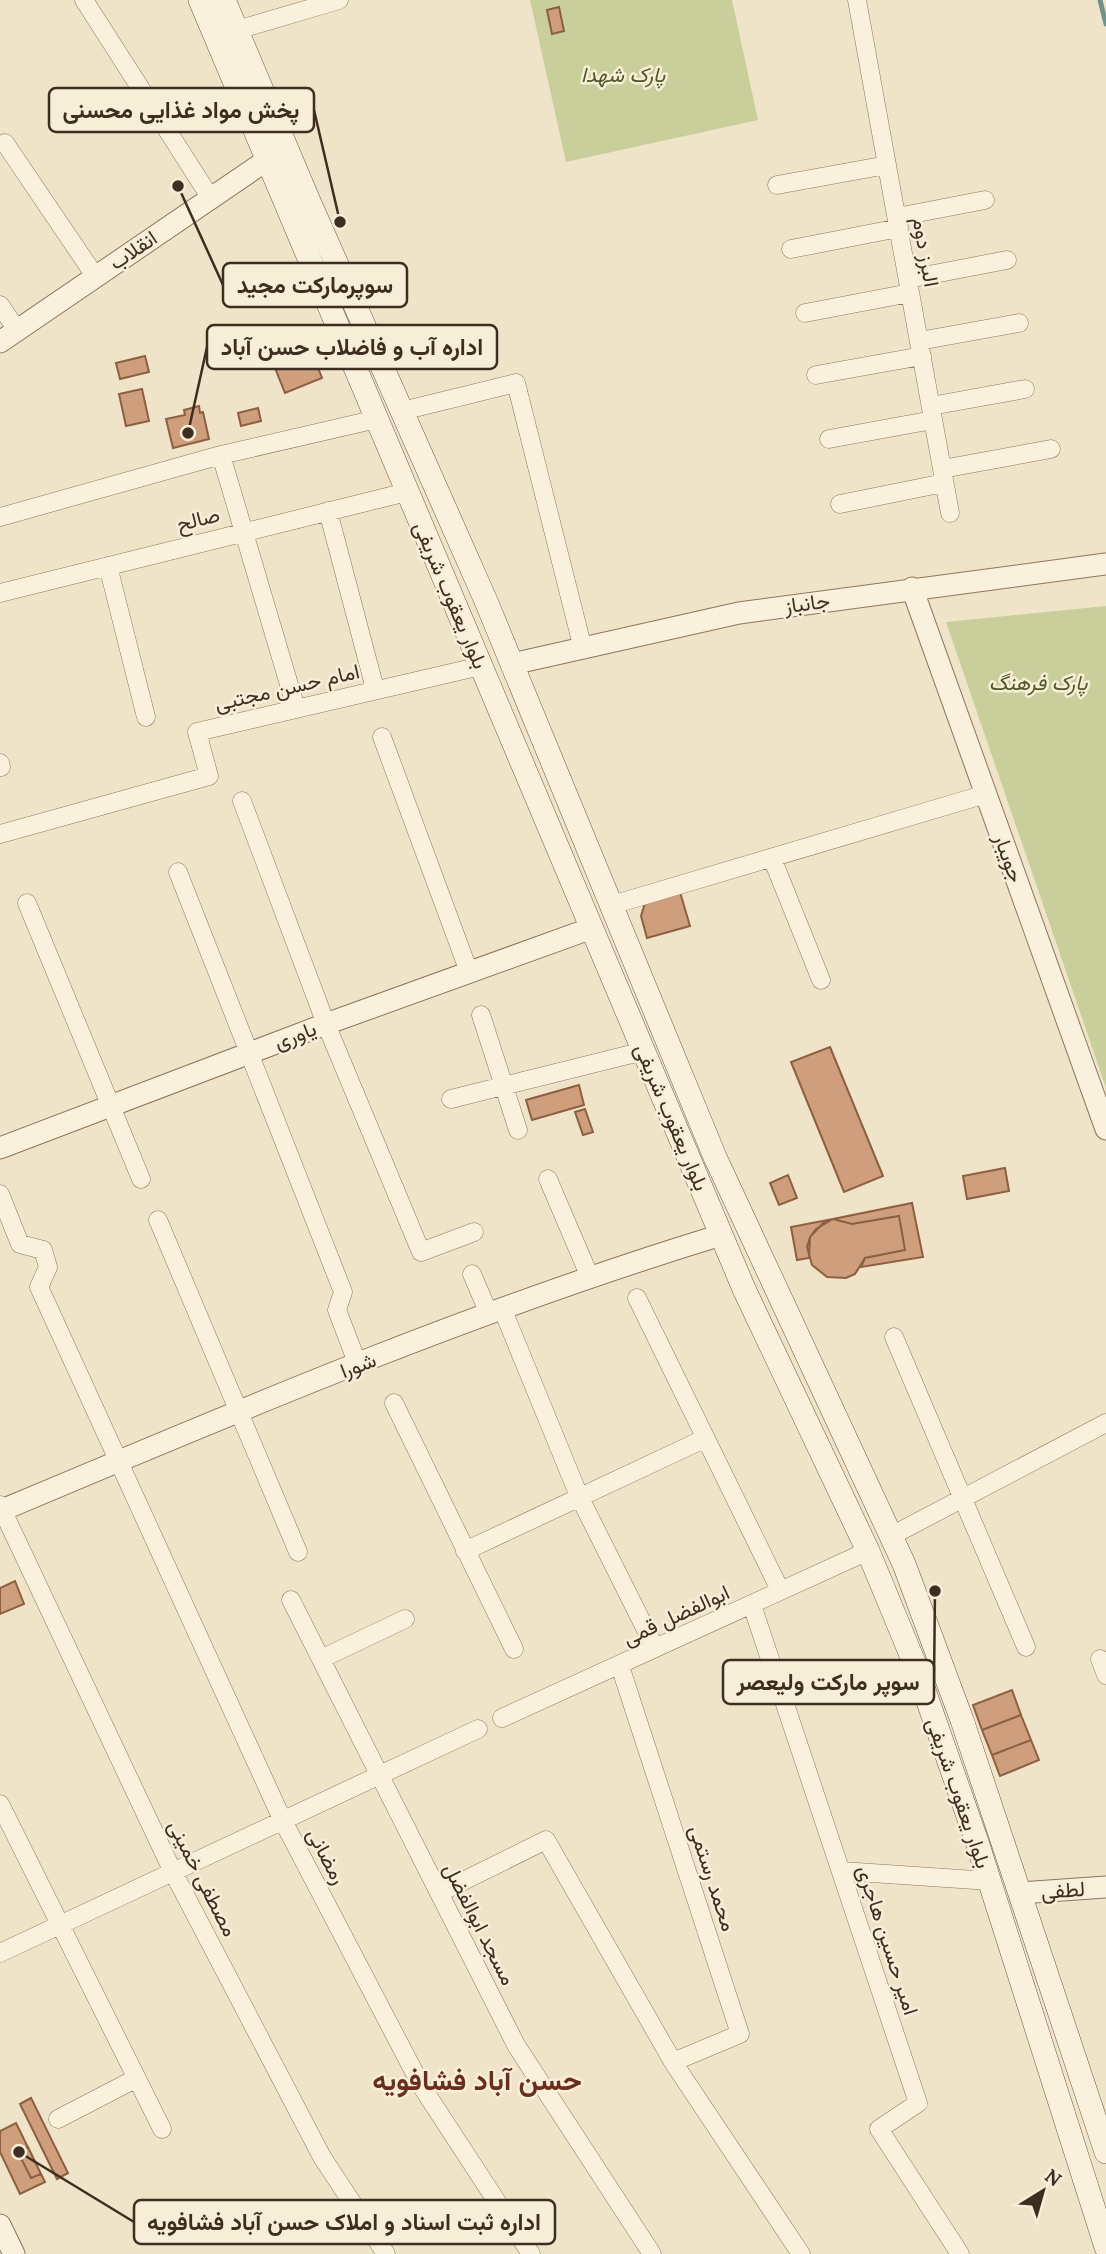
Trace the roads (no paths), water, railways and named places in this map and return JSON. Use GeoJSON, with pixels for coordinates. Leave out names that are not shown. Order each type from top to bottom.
{"type":"FeatureCollection","features":[{"type":"Feature","properties":{"kind":"main road","name":"بلوار یعقوب شریفی"},"geometry":{"type":"LineString","coordinates":[[200,0],[226,34],[277,155],[407,492],[722,1235],[868,1551],[916,1667],[990,1881],[1106,2247]]}},
{"type":"Feature","properties":{"kind":"main road","name":"بلوار یعقوب شریفی"},"geometry":{"type":"LineString","coordinates":[[224,0],[226,34]]}},
{"type":"Feature","properties":{"kind":"main road","name":"بلوار یعقوب شریفی"},"geometry":{"type":"LineString","coordinates":[[277,155],[402,411],[512,664],[715,1157],[891,1536],[962,1720],[1106,2152]]}},
{"type":"Feature","properties":{"kind":"main road"},"geometry":{"type":"LineString","coordinates":[[481,666],[512,664]]}},
{"type":"Feature","properties":{"kind":"main road"},"geometry":{"type":"LineString","coordinates":[[592,928],[612,905]]}},
{"type":"Feature","properties":{"kind":"main road"},"geometry":{"type":"LineString","coordinates":[[722,1235],[748,1227]]}},
{"type":"Feature","properties":{"kind":"main road"},"geometry":{"type":"LineString","coordinates":[[990,1881],[1020,1894]]}},
{"type":"Feature","properties":{"kind":"street"},"geometry":{"type":"LineString","coordinates":[[84,0],[210,197]]}},
{"type":"Feature","properties":{"kind":"street"},"geometry":{"type":"LineString","coordinates":[[226,34],[339,0]]}},
{"type":"Feature","properties":{"kind":"street","name":"البرز دوم"},"geometry":{"type":"LineString","coordinates":[[858,0],[950,513]]}},
{"type":"Feature","properties":{"kind":"street"},"geometry":{"type":"LineString","coordinates":[[5,143],[95,276]]}},
{"type":"Feature","properties":{"kind":"street","name":"انقلاب"},"geometry":{"type":"LineString","coordinates":[[9,336],[210,197],[277,155]]}},
{"type":"Feature","properties":{"kind":"street"},"geometry":{"type":"LineString","coordinates":[[777,185],[887,165]]}},
{"type":"Feature","properties":{"kind":"street"},"geometry":{"type":"LineString","coordinates":[[791,249],[985,200]]}},
{"type":"Feature","properties":{"kind":"street"},"geometry":{"type":"LineString","coordinates":[[805,313],[1007,260]]}},
{"type":"Feature","properties":{"kind":"street"},"geometry":{"type":"LineString","coordinates":[[0,305],[9,336]]}},
{"type":"Feature","properties":{"kind":"street"},"geometry":{"type":"LineString","coordinates":[[816,375],[1019,323]]}},
{"type":"Feature","properties":{"kind":"street"},"geometry":{"type":"LineString","coordinates":[[402,411],[516,383],[583,649]]}},
{"type":"Feature","properties":{"kind":"street"},"geometry":{"type":"LineString","coordinates":[[829,439],[1025,389]]}},
{"type":"Feature","properties":{"kind":"street"},"geometry":{"type":"LineString","coordinates":[[0,517],[221,455],[377,419]]}},
{"type":"Feature","properties":{"kind":"street"},"geometry":{"type":"LineString","coordinates":[[840,504],[1051,449]]}},
{"type":"Feature","properties":{"kind":"street"},"geometry":{"type":"LineString","coordinates":[[221,455],[296,708]]}},
{"type":"Feature","properties":{"kind":"street","name":"صالح"},"geometry":{"type":"LineString","coordinates":[[0,593],[407,492]]}},
{"type":"Feature","properties":{"kind":"street"},"geometry":{"type":"LineString","coordinates":[[328,511],[375,689]]}},
{"type":"Feature","properties":{"kind":"street","name":"جانباز"},"geometry":{"type":"LineString","coordinates":[[512,664],[739,613],[1106,564]]}},
{"type":"Feature","properties":{"kind":"street"},"geometry":{"type":"LineString","coordinates":[[108,566],[146,717]]}},
{"type":"Feature","properties":{"kind":"street","name":"جویبار"},"geometry":{"type":"LineString","coordinates":[[912,588],[1106,1129]]}},
{"type":"Feature","properties":{"kind":"street","name":"امام حسن مجتبی"},"geometry":{"type":"LineString","coordinates":[[0,834],[209,776],[197,732],[481,666]]}},
{"type":"Feature","properties":{"kind":"street"},"geometry":{"type":"LineString","coordinates":[[382,737],[469,972]]}},
{"type":"Feature","properties":{"kind":"street"},"geometry":{"type":"LineString","coordinates":[[612,905],[986,794]]}},
{"type":"Feature","properties":{"kind":"street"},"geometry":{"type":"LineString","coordinates":[[243,801],[326,1024],[421,1252],[474,1233]]}},
{"type":"Feature","properties":{"kind":"street"},"geometry":{"type":"LineString","coordinates":[[772,858],[821,980]]}},
{"type":"Feature","properties":{"kind":"street"},"geometry":{"type":"LineString","coordinates":[[177,872],[343,1292],[337,1310],[358,1365]]}},
{"type":"Feature","properties":{"kind":"street"},"geometry":{"type":"LineString","coordinates":[[27,903],[141,1180]]}},
{"type":"Feature","properties":{"kind":"street","name":"یاوری"},"geometry":{"type":"LineString","coordinates":[[0,1148],[250,1052],[592,928]]}},
{"type":"Feature","properties":{"kind":"street"},"geometry":{"type":"LineString","coordinates":[[481,1015],[519,1130]]}},
{"type":"Feature","properties":{"kind":"street"},"geometry":{"type":"LineString","coordinates":[[451,1099],[644,1051]]}},
{"type":"Feature","properties":{"kind":"street"},"geometry":{"type":"LineString","coordinates":[[548,1179],[589,1275]]}},
{"type":"Feature","properties":{"kind":"street","name":"رمضانی"},"geometry":{"type":"LineString","coordinates":[[0,1194],[20,1244],[43,1250],[48,1267],[39,1287],[282,1819],[422,2087],[531,2254]]}},
{"type":"Feature","properties":{"kind":"street"},"geometry":{"type":"LineString","coordinates":[[158,1220],[298,1552]]}},
{"type":"Feature","properties":{"kind":"street","name":"شورا"},"geometry":{"type":"LineString","coordinates":[[1,1509],[589,1275],[722,1235]]}},
{"type":"Feature","properties":{"kind":"street"},"geometry":{"type":"LineString","coordinates":[[472,1275],[496,1311],[579,1496],[655,1648]]}},
{"type":"Feature","properties":{"kind":"street"},"geometry":{"type":"LineString","coordinates":[[637,1298],[780,1590]]}},
{"type":"Feature","properties":{"kind":"street"},"geometry":{"type":"LineString","coordinates":[[894,1337],[965,1497],[1026,1647]]}},
{"type":"Feature","properties":{"kind":"street"},"geometry":{"type":"LineString","coordinates":[[394,1404],[514,1649]]}},
{"type":"Feature","properties":{"kind":"street"},"geometry":{"type":"LineString","coordinates":[[891,1536],[1106,1423]]}},
{"type":"Feature","properties":{"kind":"street"},"geometry":{"type":"LineString","coordinates":[[466,1551],[705,1439]]}},
{"type":"Feature","properties":{"kind":"street","name":"مصطفی خمینی"},"geometry":{"type":"LineString","coordinates":[[1,1509],[172,1870],[323,2157],[386,2254]]}},
{"type":"Feature","properties":{"kind":"street","name":"ابوالفضل قمی"},"geometry":{"type":"LineString","coordinates":[[502,1718],[620,1667],[655,1648],[868,1551]]}},
{"type":"Feature","properties":{"kind":"street","name":"مسجد ابوالفضل"},"geometry":{"type":"LineString","coordinates":[[291,1600],[516,2045],[652,2254]]}},
{"type":"Feature","properties":{"kind":"street","name":"امیر حسین هاجری"},"geometry":{"type":"LineString","coordinates":[[752,1605],[918,2103],[879,2129],[960,2254]]}},
{"type":"Feature","properties":{"kind":"street"},"geometry":{"type":"LineString","coordinates":[[321,1659],[405,1619]]}},
{"type":"Feature","properties":{"kind":"street","name":"محمد رستمی"},"geometry":{"type":"LineString","coordinates":[[620,1667],[740,2034],[673,2062]]}},
{"type":"Feature","properties":{"kind":"street"},"geometry":{"type":"LineString","coordinates":[[0,1953],[172,1870],[478,1729]]}},
{"type":"Feature","properties":{"kind":"street"},"geometry":{"type":"LineString","coordinates":[[0,1804],[4,1825],[59,1925],[162,2129]]}},
{"type":"Feature","properties":{"kind":"street"},"geometry":{"type":"LineString","coordinates":[[439,1893],[546,1840],[673,2062],[801,2254]]}},
{"type":"Feature","properties":{"kind":"street"},"geometry":{"type":"LineString","coordinates":[[842,1871],[990,1881]]}},
{"type":"Feature","properties":{"kind":"street","name":"لطفی"},"geometry":{"type":"LineString","coordinates":[[1020,1894],[1106,1887]]}},
{"type":"Feature","properties":{"kind":"street"},"geometry":{"type":"LineString","coordinates":[[58,2119],[135,2079]]}},
{"type":"Feature","properties":{"kind":"street"},"geometry":{"type":"LineString","coordinates":[[0,2225],[14,2254]]}},
{"type":"Feature","properties":{"kind":"waterway"},"geometry":{"type":"LineString","coordinates":[[1100,0],[1106,24]]}},
{"type":"Feature","properties":{"kind":"place","name":"سوپرمارکت مجید"},"geometry":{"type":"Point","coordinates":[178,186]}},
{"type":"Feature","properties":{"kind":"place","name":"پخش مواد غذایی محسنی"},"geometry":{"type":"Point","coordinates":[340,222]}},
{"type":"Feature","properties":{"kind":"place","name":"اداره آب و فاضلاب حسن آباد"},"geometry":{"type":"Point","coordinates":[188,433]}},
{"type":"Feature","properties":{"kind":"place","name":"سوپر مارکت ولیعصر"},"geometry":{"type":"Point","coordinates":[935,1591]}},
{"type":"Feature","properties":{"kind":"place","name":"اداره ثبت اسناد و املاک حسن آباد فشافویه"},"geometry":{"type":"Point","coordinates":[19,2152]}},
{"type":"Feature","properties":{"kind":"district","name":"حسن آباد فشافویه"},"geometry":{"type":"Point","coordinates":[477,2080]}},
{"type":"Feature","properties":{"kind":"park label","name":"پارک شهدا"},"geometry":{"type":"Point","coordinates":[623,74]}},
{"type":"Feature","properties":{"kind":"park label","name":"پارک فرهنگ"},"geometry":{"type":"Point","coordinates":[1038,682]}}]}
